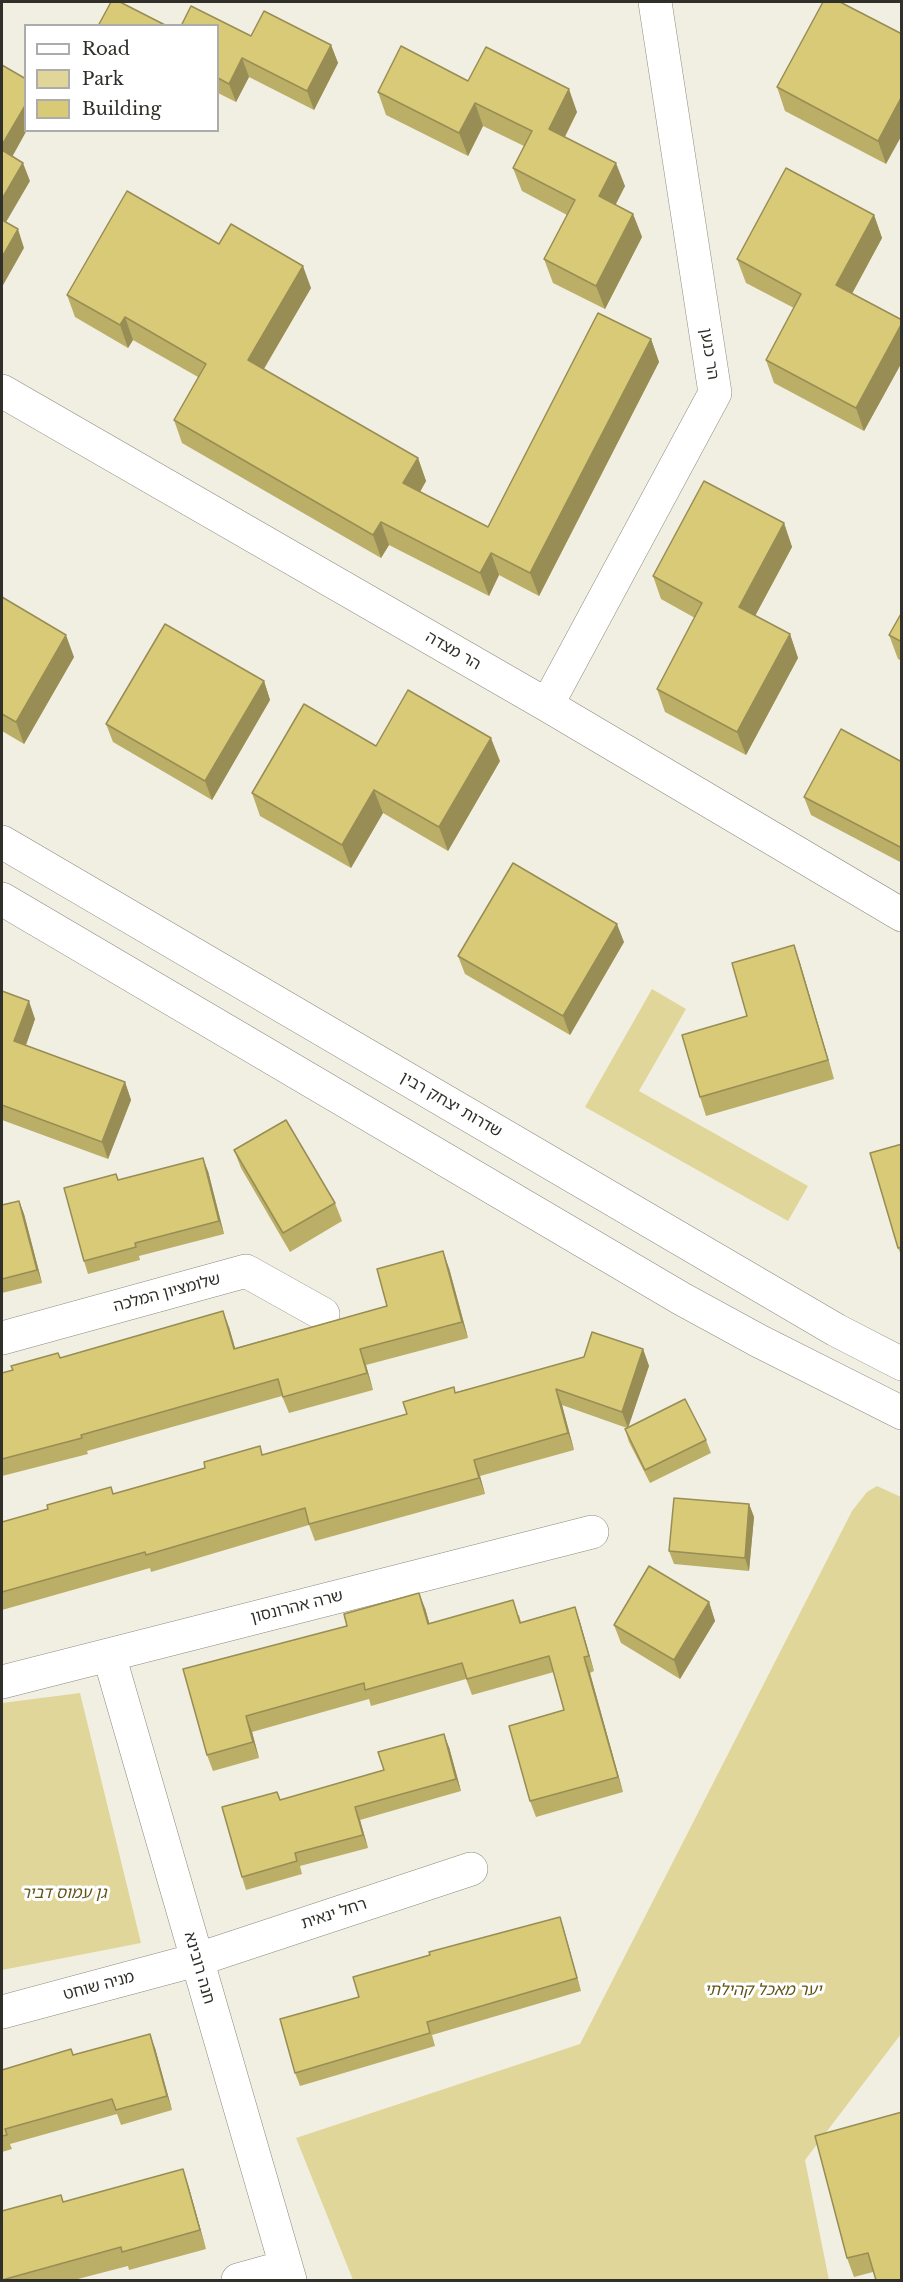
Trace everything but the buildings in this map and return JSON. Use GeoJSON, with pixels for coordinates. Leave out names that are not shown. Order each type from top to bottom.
{"type":"FeatureCollection","features":[{"type":"Feature","properties":{"kind":"street","name":"הר כנען"},"geometry":{"type":"LineString","coordinates":[[547,705],[715,393],[655,2]]}},
{"type":"Feature","properties":{"kind":"street","name":"הר מצדה"},"geometry":{"type":"LineString","coordinates":[[2,392],[547,705],[902,915]]}},
{"type":"Feature","properties":{"kind":"street","name":"שדרות יצחק רבין"},"geometry":{"type":"LineString","coordinates":[[2,842],[836,1330],[902,1364]]}},
{"type":"Feature","properties":{"kind":"street"},"geometry":{"type":"LineString","coordinates":[[2,899],[682,1299],[759,1341],[902,1413]]}},
{"type":"Feature","properties":{"kind":"street","name":"שלומציון המלכה"},"geometry":{"type":"LineString","coordinates":[[2,1338],[246,1271],[323,1314]]}},
{"type":"Feature","properties":{"kind":"street","name":"שרה אהרונסון"},"geometry":{"type":"LineString","coordinates":[[2,1682],[592,1532]]}},
{"type":"Feature","properties":{"kind":"street","name":"חנה רובינא"},"geometry":{"type":"LineString","coordinates":[[109,1655],[288,2274]]}},
{"type":"Feature","properties":{"kind":"street","name":"רחל ינאית"},"geometry":{"type":"LineString","coordinates":[[196,1960],[471,1869]]}},
{"type":"Feature","properties":{"kind":"street","name":"מניה שוחט"},"geometry":{"type":"LineString","coordinates":[[2,2012],[196,1960]]}},
{"type":"Feature","properties":{"kind":"street"},"geometry":{"type":"LineString","coordinates":[[238,2280],[288,2274]]}},
{"type":"Feature","properties":{"kind":"green space"},"geometry":{"type":"Polygon","coordinates":[[[652,989],[686,1009],[639,1091],[808,1186],[788,1221],[585,1107],[652,989]]]}},
{"type":"Feature","properties":{"kind":"green space","name":"יער מאכל קהילתי"},"geometry":{"type":"Polygon","coordinates":[[[877,1486],[901,1497],[901,2034],[805,2160],[829,2280],[353,2280],[296,2138],[580,2044],[852,1511],[867,1492],[877,1486]]]}},
{"type":"Feature","properties":{"kind":"green space","name":"גן עמוס דביר"},"geometry":{"type":"Polygon","coordinates":[[[80,1693],[141,1943],[2,1970],[2,1703],[80,1693]]]}}]}
